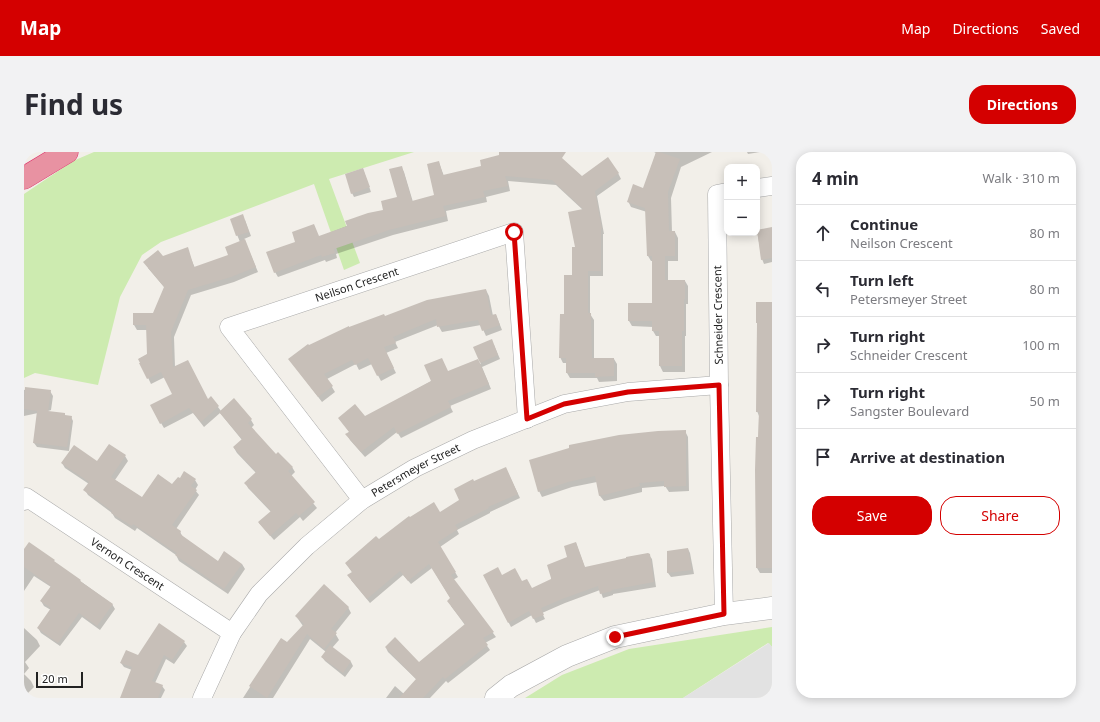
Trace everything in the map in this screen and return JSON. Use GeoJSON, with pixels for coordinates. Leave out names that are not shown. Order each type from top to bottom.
{"type":"FeatureCollection","features":[{"type":"Feature","properties":{"kind":"highway"},"geometry":{"type":"LineString","coordinates":[[24,178],[67,152]]}},
{"type":"Feature","properties":{"kind":"street"},"geometry":{"type":"LineString","coordinates":[[760,188],[772,186]]}},
{"type":"Feature","properties":{"kind":"street","name":"Schneider Crescent"},"geometry":{"type":"LineString","coordinates":[[724,193],[717,194],[724,614]]}},
{"type":"Feature","properties":{"kind":"street","name":"Neilson Crescent"},"geometry":{"type":"LineString","coordinates":[[362,500],[229,327],[514,232],[527,419]]}},
{"type":"Feature","properties":{"kind":"street","name":"Petersmeyer Street"},"geometry":{"type":"LineString","coordinates":[[202,698],[232,633],[259,594],[307,546],[362,500],[415,468],[473,440],[564,404],[628,392],[719,385]]}},
{"type":"Feature","properties":{"kind":"street","name":"Vernon Crescent"},"geometry":{"type":"LineString","coordinates":[[24,500],[26,497],[232,633]]}},
{"type":"Feature","properties":{"kind":"street"},"geometry":{"type":"LineString","coordinates":[[496,698],[511,686],[567,656],[615,637],[724,614],[772,608]]}},
{"type":"Feature","properties":{"kind":"green space"},"geometry":{"type":"Polygon","coordinates":[[[94,152],[414,152],[329,179],[360,263],[344,270],[314,184],[161,242],[142,255],[120,297],[98,385],[35,373],[24,378],[24,194],[73,161],[94,152]]]}},
{"type":"Feature","properties":{"kind":"green space"},"geometry":{"type":"Polygon","coordinates":[[[772,627],[772,647],[768,643],[683,698],[525,698],[562,675],[629,649],[772,627]]]}},
{"type":"Feature","properties":{"kind":"shaded area"},"geometry":{"type":"Polygon","coordinates":[[[769,643],[772,647],[772,698],[683,698],[769,643]]]}},
{"type":"Feature","properties":{"kind":"building"},"geometry":{"type":"Polygon","coordinates":[[[499,152],[566,152],[562,158],[582,176],[608,157],[619,173],[595,191],[602,229],[601,271],[588,271],[588,313],[591,313],[592,358],[614,358],[614,376],[595,377],[595,373],[566,373],[566,358],[559,358],[560,314],[564,314],[564,275],[572,275],[572,247],[575,247],[568,212],[583,209],[552,180],[505,176],[508,186],[483,191],[485,197],[443,206],[446,216],[389,230],[334,249],[335,253],[322,257],[321,255],[274,273],[266,252],[295,242],[292,232],[314,224],[319,236],[347,226],[345,221],[368,213],[383,210],[381,201],[397,197],[389,169],[402,166],[412,201],[434,195],[427,164],[439,161],[443,175],[481,166],[480,160],[499,155],[499,152]]]}},
{"type":"Feature","properties":{"kind":"building"},"geometry":{"type":"Polygon","coordinates":[[[656,152],[680,159],[668,192],[669,231],[675,231],[675,256],[665,256],[665,280],[685,280],[684,331],[682,331],[682,366],[659,366],[659,331],[652,331],[652,321],[628,321],[628,303],[652,303],[652,256],[647,256],[645,208],[627,202],[633,184],[643,188],[656,152]]]}},
{"type":"Feature","properties":{"kind":"building"},"geometry":{"type":"Polygon","coordinates":[[[363,168],[370,187],[351,194],[345,174],[363,168]]]}},
{"type":"Feature","properties":{"kind":"building"},"geometry":{"type":"Polygon","coordinates":[[[243,214],[249,232],[236,236],[230,219],[243,214]]]}},
{"type":"Feature","properties":{"kind":"building"},"geometry":{"type":"Polygon","coordinates":[[[772,227],[772,258],[761,260],[758,236],[760,236],[760,229],[772,227]]]}},
{"type":"Feature","properties":{"kind":"building"},"geometry":{"type":"Polygon","coordinates":[[[245,239],[256,267],[231,277],[188,290],[171,332],[173,367],[188,360],[208,399],[211,396],[219,406],[201,422],[189,408],[160,424],[150,405],[172,394],[161,372],[147,379],[139,363],[138,359],[147,354],[146,325],[133,325],[133,313],[153,313],[164,287],[143,262],[158,250],[163,256],[188,247],[194,267],[228,255],[225,247],[245,239]]]}},
{"type":"Feature","properties":{"kind":"building"},"geometry":{"type":"Polygon","coordinates":[[[486,289],[491,315],[496,314],[500,325],[482,331],[478,320],[437,327],[436,319],[393,337],[396,343],[384,347],[394,368],[377,376],[368,358],[355,365],[352,360],[324,374],[333,386],[318,397],[288,359],[308,344],[309,345],[349,326],[384,314],[385,316],[427,300],[486,289]]]}},
{"type":"Feature","properties":{"kind":"building"},"geometry":{"type":"Polygon","coordinates":[[[756,302],[772,302],[772,568],[756,568],[755,470],[756,437],[758,437],[759,412],[756,412],[756,302]]]}},
{"type":"Feature","properties":{"kind":"building"},"geometry":{"type":"Polygon","coordinates":[[[492,339],[498,355],[480,363],[473,347],[492,339]]]}},
{"type":"Feature","properties":{"kind":"building"},"geometry":{"type":"Polygon","coordinates":[[[442,358],[448,371],[478,359],[489,384],[448,401],[451,407],[397,434],[394,427],[361,452],[345,434],[349,432],[338,418],[355,404],[365,416],[431,381],[424,365],[442,358]]]}},
{"type":"Feature","properties":{"kind":"building"},"geometry":{"type":"Polygon","coordinates":[[[25,387],[51,390],[48,411],[65,413],[65,415],[72,416],[67,447],[33,443],[37,411],[24,409],[25,387]]]}},
{"type":"Feature","properties":{"kind":"building"},"geometry":{"type":"Polygon","coordinates":[[[234,398],[252,419],[248,423],[276,454],[278,452],[293,467],[288,471],[315,502],[299,516],[296,513],[270,536],[258,522],[271,511],[244,483],[256,472],[233,447],[242,439],[219,412],[234,398]]]}},
{"type":"Feature","properties":{"kind":"building"},"geometry":{"type":"Polygon","coordinates":[[[686,430],[686,486],[664,487],[664,481],[639,483],[640,486],[599,496],[595,476],[568,482],[538,492],[529,460],[569,448],[569,445],[619,435],[686,430]]]}},
{"type":"Feature","properties":{"kind":"building"},"geometry":{"type":"Polygon","coordinates":[[[109,444],[126,455],[111,477],[142,497],[158,474],[172,484],[178,477],[180,478],[184,471],[196,479],[191,486],[197,490],[172,525],[181,531],[180,534],[218,561],[224,551],[242,564],[224,589],[175,555],[177,553],[133,524],[132,526],[111,513],[112,511],[83,490],[89,482],[61,463],[74,445],[97,461],[109,444]]]}},
{"type":"Feature","properties":{"kind":"building"},"geometry":{"type":"Polygon","coordinates":[[[506,467],[518,494],[488,507],[489,508],[455,525],[458,529],[438,542],[456,572],[451,575],[494,632],[483,638],[488,645],[445,679],[443,677],[423,698],[399,698],[416,679],[385,647],[395,637],[419,662],[465,624],[447,601],[450,598],[429,564],[408,581],[400,571],[367,599],[347,575],[352,572],[345,563],[376,536],[379,539],[409,516],[410,517],[434,502],[440,512],[459,500],[454,489],[473,479],[474,481],[506,467]]]}},
{"type":"Feature","properties":{"kind":"building"},"geometry":{"type":"Polygon","coordinates":[[[29,542],[113,604],[97,626],[79,613],[58,643],[37,628],[51,608],[40,601],[51,586],[24,567],[24,549],[29,542]]]}},
{"type":"Feature","properties":{"kind":"building"},"geometry":{"type":"Polygon","coordinates":[[[576,542],[585,567],[626,557],[648,553],[650,554],[654,582],[611,590],[612,591],[600,594],[598,586],[541,608],[544,615],[533,619],[529,611],[508,623],[483,575],[498,567],[502,575],[515,568],[522,581],[527,579],[532,588],[551,579],[547,565],[567,557],[564,546],[576,542]]]}},
{"type":"Feature","properties":{"kind":"building"},"geometry":{"type":"Polygon","coordinates":[[[688,548],[692,570],[667,573],[667,551],[688,548]]]}},
{"type":"Feature","properties":{"kind":"building"},"geometry":{"type":"Polygon","coordinates":[[[324,584],[349,607],[331,629],[337,633],[324,649],[307,634],[267,698],[249,686],[281,638],[287,642],[304,624],[295,616],[324,584]]]}},
{"type":"Feature","properties":{"kind":"building"},"geometry":{"type":"Polygon","coordinates":[[[159,623],[185,641],[172,660],[164,655],[152,681],[163,685],[158,698],[120,698],[132,667],[120,663],[126,650],[138,655],[159,623]]]}},
{"type":"Feature","properties":{"kind":"building"},"geometry":{"type":"Polygon","coordinates":[[[330,645],[351,661],[343,673],[321,657],[330,645]]]}},
{"type":"Feature","properties":{"kind":"route"},"geometry":{"type":"LineString","coordinates":[[514,232],[527,419],[564,404],[628,392],[719,385],[724,614],[615,637]]}}]}
